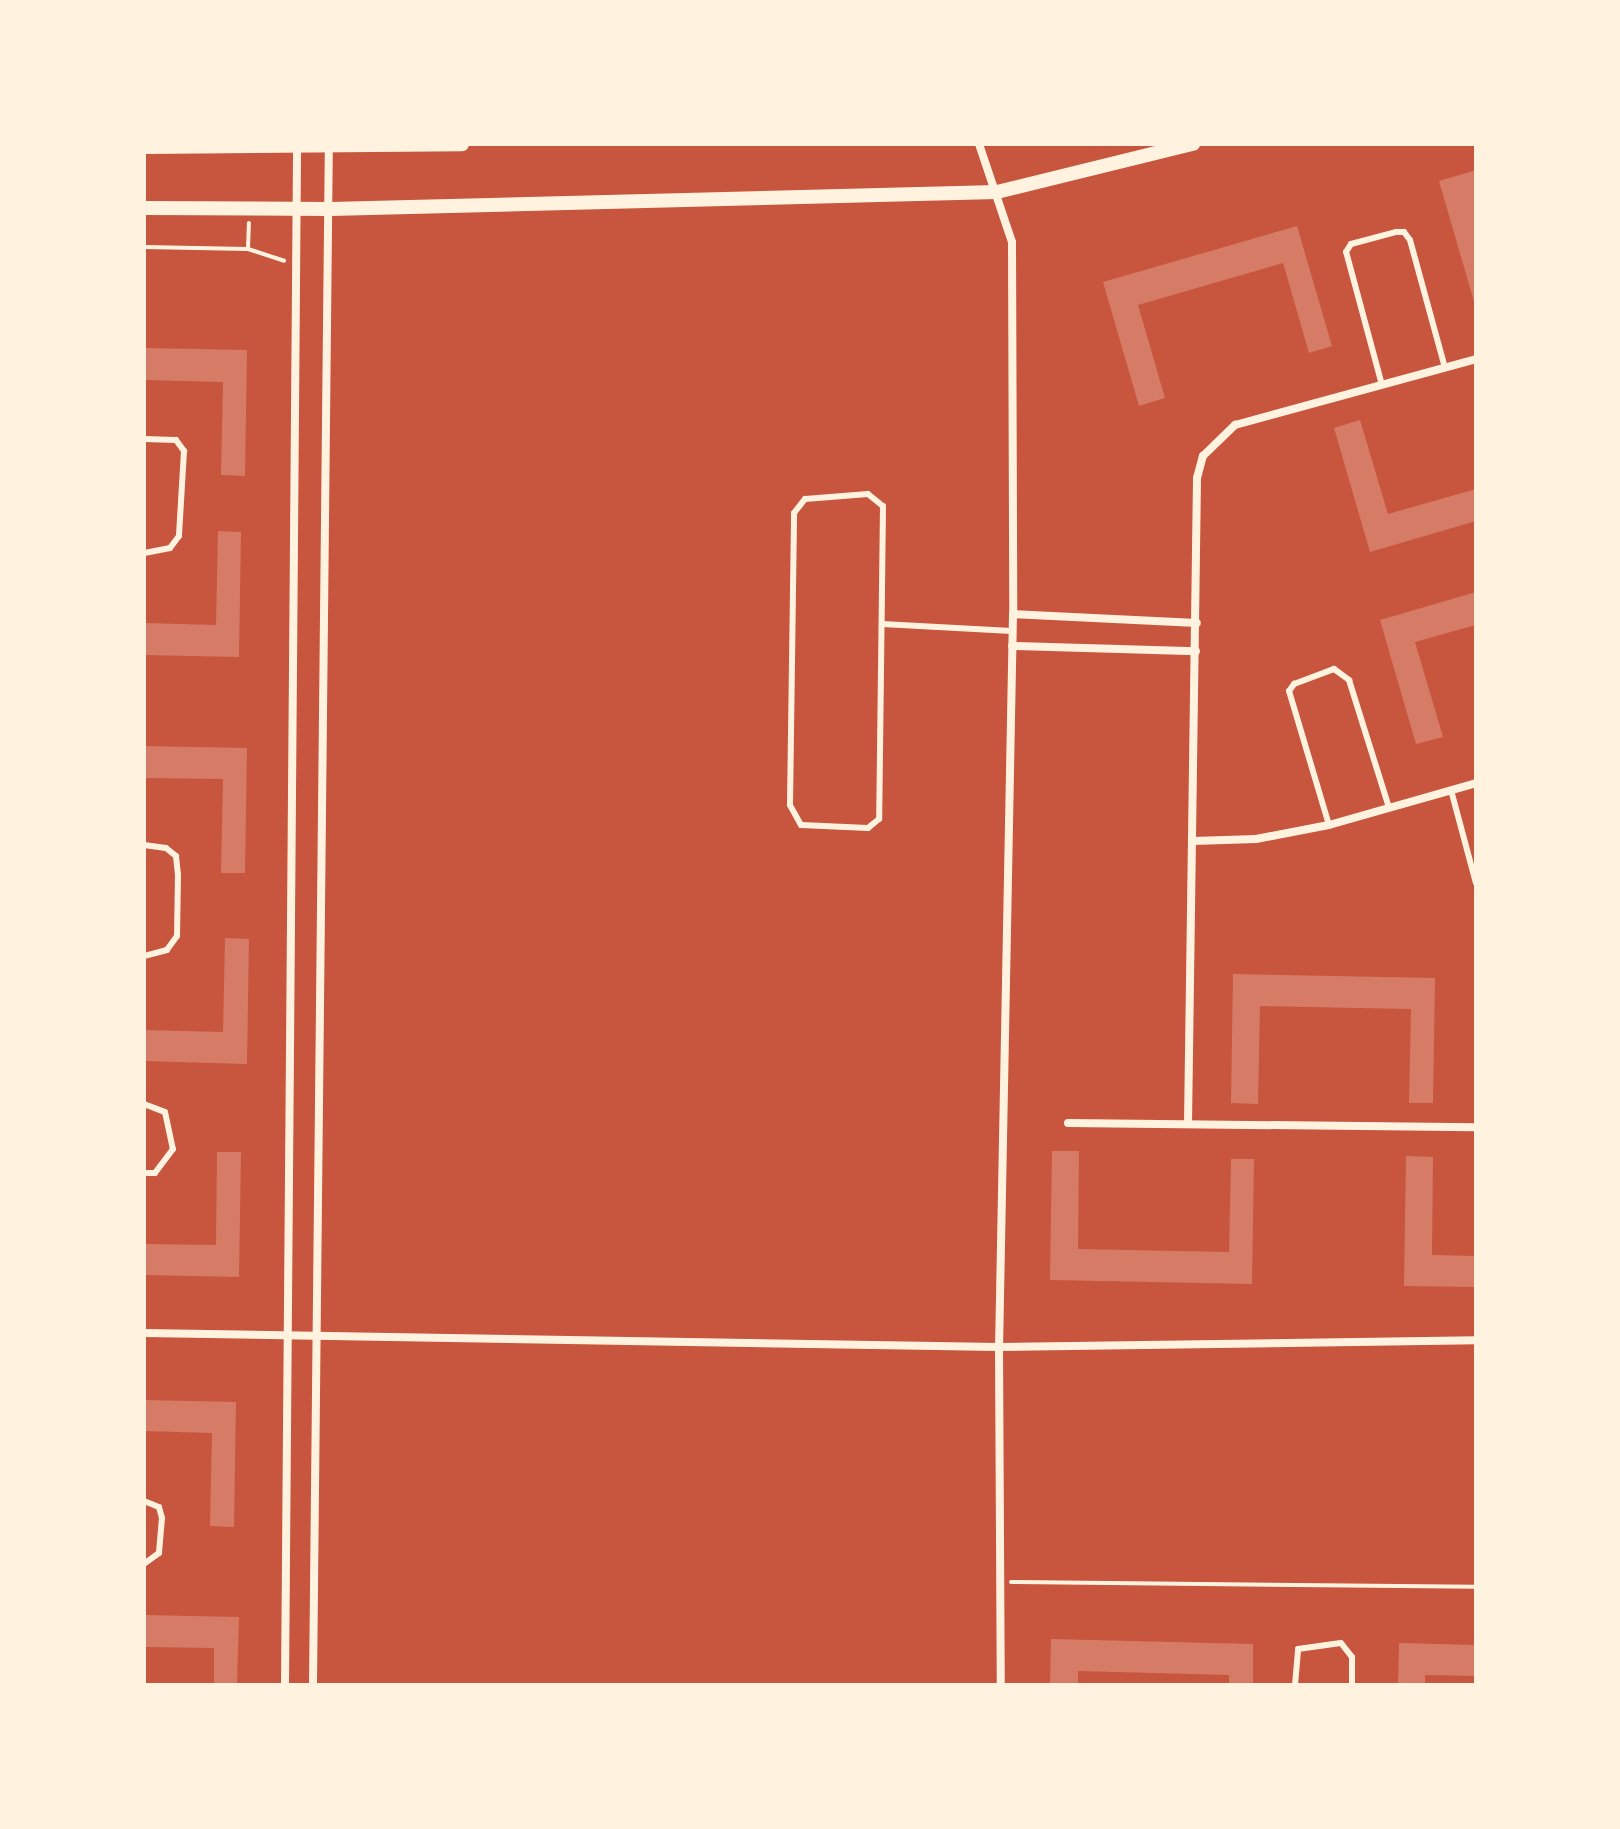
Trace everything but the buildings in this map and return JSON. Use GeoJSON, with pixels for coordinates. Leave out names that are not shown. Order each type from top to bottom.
{"type":"FeatureCollection","features":[{"type":"Feature","properties":{"kind":"street"},"geometry":{"type":"LineString","coordinates":[[144,147],[462,144]]}},
{"type":"Feature","properties":{"kind":"street"},"geometry":{"type":"LineString","coordinates":[[979,144],[1012,242],[1013,614],[999,1347],[1001,1685]]}},
{"type":"Feature","properties":{"kind":"street"},"geometry":{"type":"LineString","coordinates":[[144,208],[296,210],[997,192],[1193,144]]}},
{"type":"Feature","properties":{"kind":"street"},"geometry":{"type":"LineString","coordinates":[[285,1685],[297,146]]}},
{"type":"Feature","properties":{"kind":"street"},"geometry":{"type":"LineString","coordinates":[[313,1685],[314,1336],[329,146]]}},
{"type":"Feature","properties":{"kind":"street"},"geometry":{"type":"LineString","coordinates":[[1188,1124],[1197,478],[1203,456],[1216,438],[1235,425],[1476,359]]}},
{"type":"Feature","properties":{"kind":"street"},"geometry":{"type":"LineString","coordinates":[[1013,614],[1197,623]]}},
{"type":"Feature","properties":{"kind":"street"},"geometry":{"type":"LineString","coordinates":[[1012,646],[1196,651]]}},
{"type":"Feature","properties":{"kind":"street"},"geometry":{"type":"LineString","coordinates":[[1193,841],[1256,839],[1329,825],[1476,783]]}},
{"type":"Feature","properties":{"kind":"street"},"geometry":{"type":"LineString","coordinates":[[1068,1123],[1476,1127]]}},
{"type":"Feature","properties":{"kind":"street"},"geometry":{"type":"LineString","coordinates":[[144,1333],[999,1347],[1476,1340]]}},
{"type":"Feature","properties":{"kind":"lane"},"geometry":{"type":"LineString","coordinates":[[1382,385],[1346,252],[1351,244],[1404,232],[1445,368]]}},
{"type":"Feature","properties":{"kind":"lane"},"geometry":{"type":"LineString","coordinates":[[144,439],[176,440],[184,451],[179,536],[170,548],[144,553]]}},
{"type":"Feature","properties":{"kind":"lane"},"geometry":{"type":"LineString","coordinates":[[877,497],[883,506],[882,624],[879,819],[868,828],[801,825],[790,805],[797,503],[877,497]]}},
{"type":"Feature","properties":{"kind":"lane"},"geometry":{"type":"LineString","coordinates":[[882,624],[1012,631]]}},
{"type":"Feature","properties":{"kind":"lane"},"geometry":{"type":"LineString","coordinates":[[1329,825],[1289,691],[1294,684],[1334,669],[1349,680],[1389,808]]}},
{"type":"Feature","properties":{"kind":"lane"},"geometry":{"type":"LineString","coordinates":[[1451,790],[1476,883]]}},
{"type":"Feature","properties":{"kind":"lane"},"geometry":{"type":"LineString","coordinates":[[144,845],[166,848],[176,856],[178,874],[177,936],[167,950],[153,958],[144,956]]}},
{"type":"Feature","properties":{"kind":"lane"},"geometry":{"type":"LineString","coordinates":[[144,1104],[165,1112],[173,1149],[168,1161],[155,1173],[144,1173]]}},
{"type":"Feature","properties":{"kind":"lane"},"geometry":{"type":"LineString","coordinates":[[144,1501],[159,1507],[162,1518],[159,1553],[144,1564]]}},
{"type":"Feature","properties":{"kind":"lane"},"geometry":{"type":"LineString","coordinates":[[1295,1685],[1298,1649],[1341,1643],[1352,1657],[1352,1685]]}},
{"type":"Feature","properties":{"kind":"path"},"geometry":{"type":"LineString","coordinates":[[248,249],[250,209]]}},
{"type":"Feature","properties":{"kind":"path"},"geometry":{"type":"LineString","coordinates":[[144,247],[248,249],[295,265]]}},
{"type":"Feature","properties":{"kind":"path"},"geometry":{"type":"LineString","coordinates":[[1001,1581],[1476,1587]]}}]}
